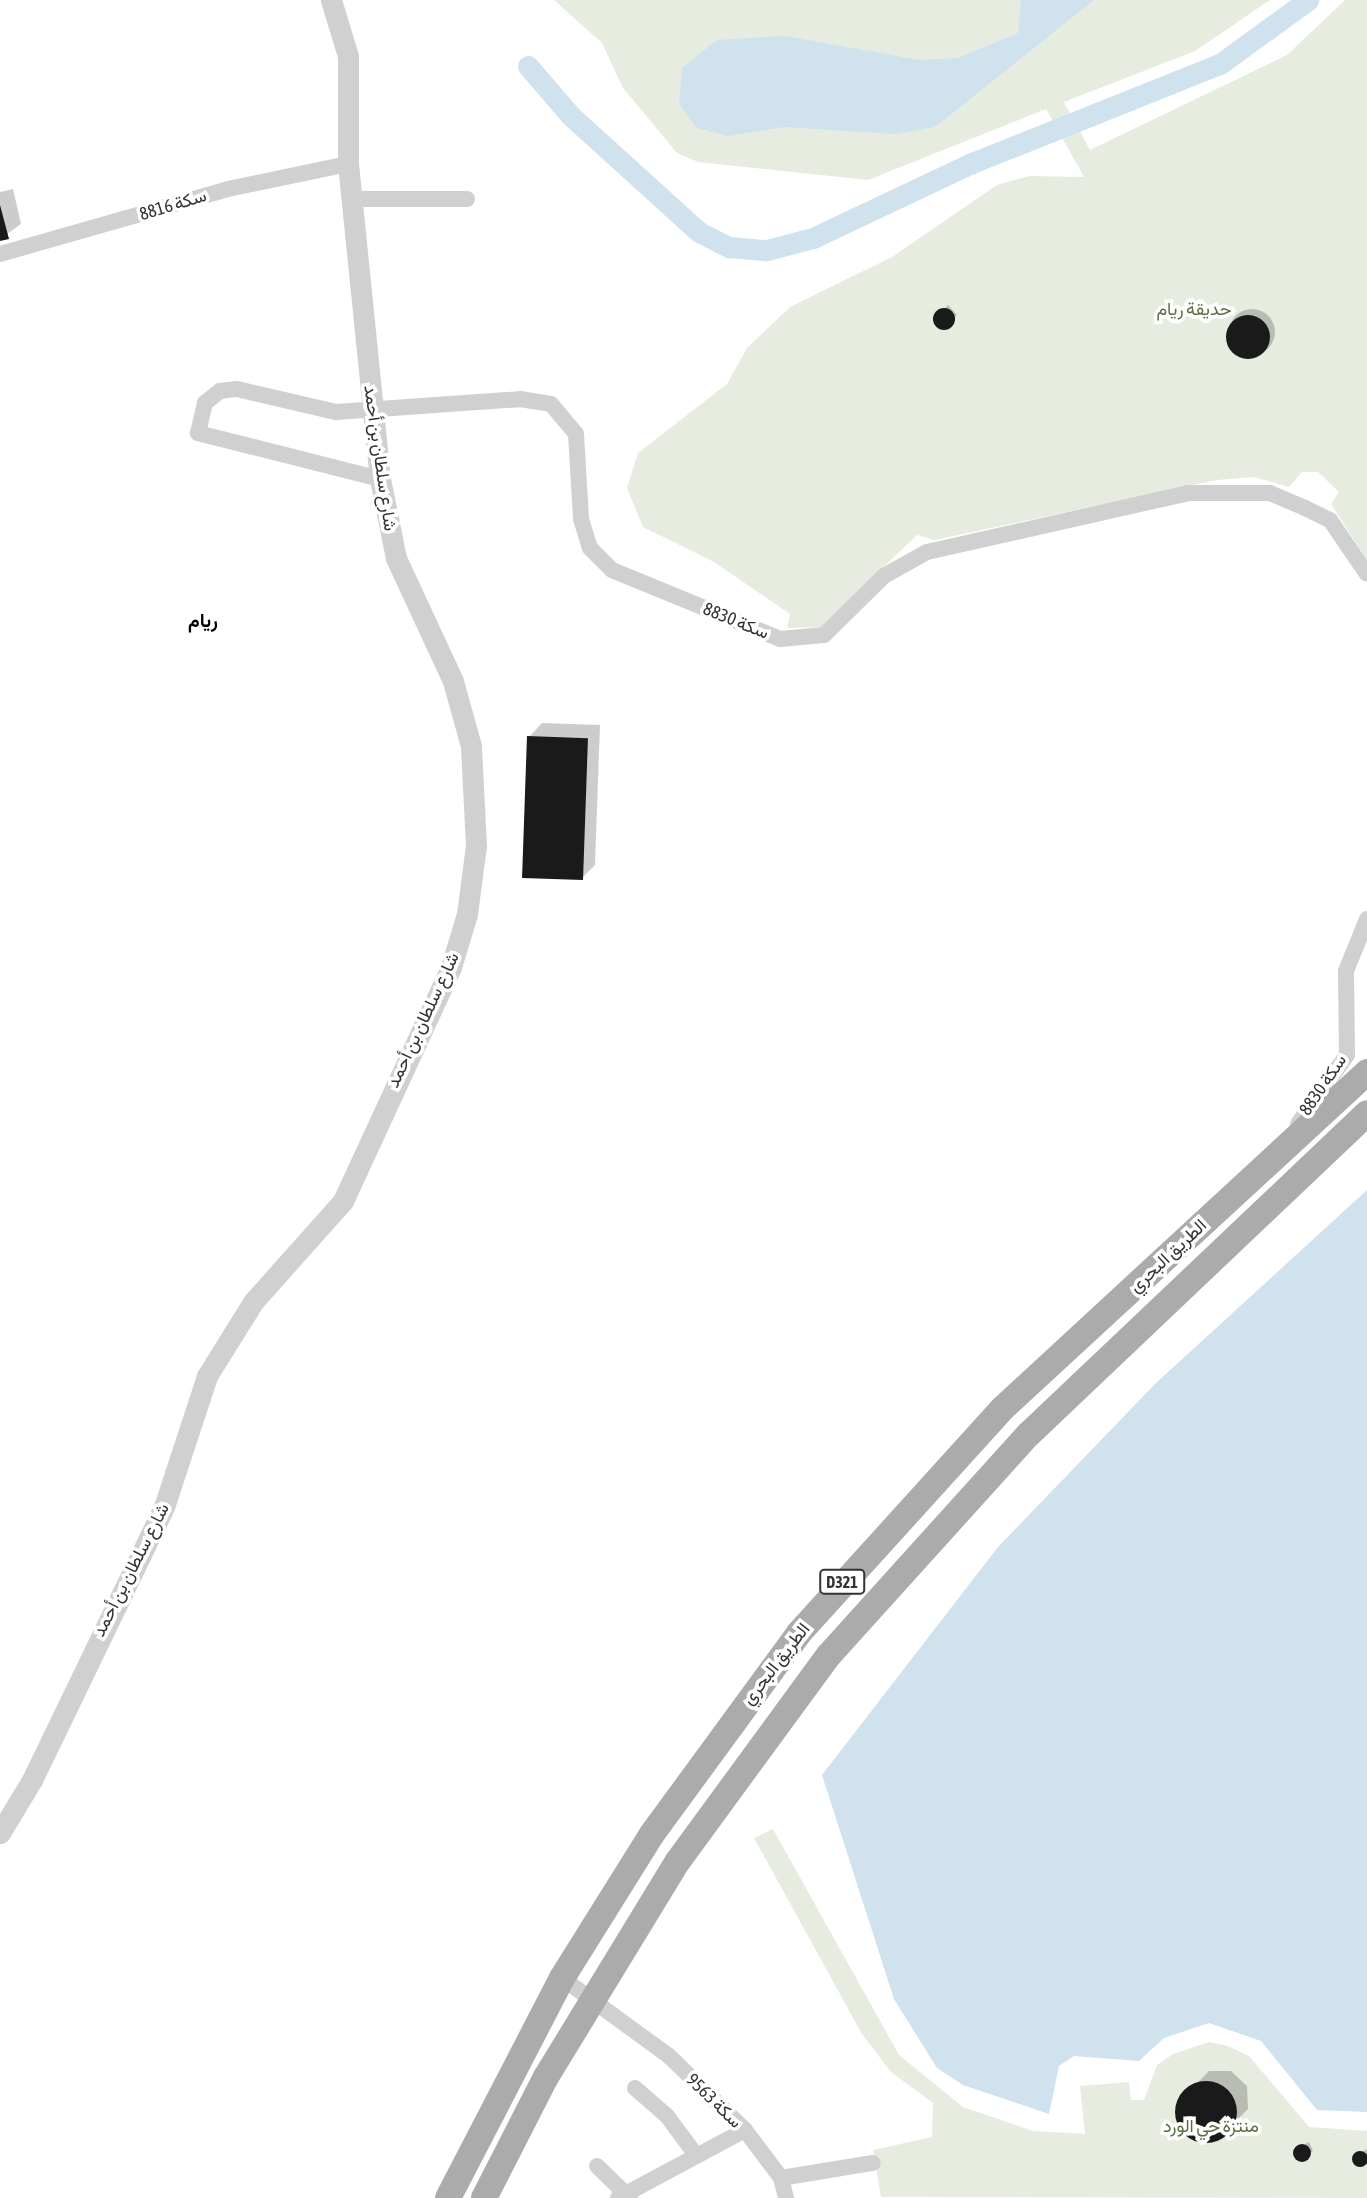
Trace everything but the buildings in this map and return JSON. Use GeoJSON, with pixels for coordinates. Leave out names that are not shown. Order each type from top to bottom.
{"type":"FeatureCollection","features":[{"type":"Feature","properties":{"kind":"main road","name":"الطريق البحري"},"geometry":{"type":"LineString","coordinates":[[448,2198],[562,1978],[737,1713],[855,1567],[1002,1409],[1367,1072]]}},
{"type":"Feature","properties":{"kind":"main road","name":"الطريق البحري"},"geometry":{"type":"LineString","coordinates":[[484,2198],[593,1999],[766,1734],[881,1592],[1029,1434],[1367,1113]]}},
{"type":"Feature","properties":{"kind":"street","name":"شارع سلطان بن أحمد"},"geometry":{"type":"LineString","coordinates":[[0,1833],[32,1780],[164,1507],[207,1376],[253,1301],[343,1201],[360,1151],[451,967],[467,914],[476,846],[471,746],[453,681],[396,558],[380,479],[348,164],[348,56],[331,0]]}},
{"type":"Feature","properties":{"kind":"street","name":"سكة 8816"},"geometry":{"type":"LineString","coordinates":[[0,254],[228,189],[348,164]]}},
{"type":"Feature","properties":{"kind":"street"},"geometry":{"type":"LineString","coordinates":[[351,199],[467,199]]}},
{"type":"Feature","properties":{"kind":"street","name":"سكة 8830"},"geometry":{"type":"LineString","coordinates":[[380,479],[198,433],[205,402],[220,391],[335,412],[372,412],[520,399],[551,404],[576,434],[581,519],[590,548],[612,570],[780,639],[824,635],[884,576],[927,552],[1188,493],[1270,493],[1305,508],[1330,520],[1367,575]]}},
{"type":"Feature","properties":{"kind":"street","name":"سكة 8830"},"geometry":{"type":"LineString","coordinates":[[1269,1163],[1346,1055],[1351,1025],[1346,971],[1367,919]]}},
{"type":"Feature","properties":{"kind":"street","name":"سكة 9563"},"geometry":{"type":"LineString","coordinates":[[562,1978],[626,2019],[745,2130],[781,2178]]}},
{"type":"Feature","properties":{"kind":"street"},"geometry":{"type":"LineString","coordinates":[[635,2088],[667,2116],[696,2155]]}},
{"type":"Feature","properties":{"kind":"street"},"geometry":{"type":"LineString","coordinates":[[597,2166],[625,2195],[745,2130]]}},
{"type":"Feature","properties":{"kind":"street"},"geometry":{"type":"LineString","coordinates":[[786,2198],[781,2178],[873,2163]]}},
{"type":"Feature","properties":{"kind":"green space","name":"حديقة ريام"},"geometry":{"type":"Polygon","coordinates":[[[554,0],[1270,0],[1195,51],[1064,102],[1090,150],[1287,55],[1345,0],[1367,0],[1367,560],[1331,504],[1339,492],[1318,472],[1302,472],[1289,487],[1254,477],[1217,480],[935,540],[917,535],[821,627],[787,628],[790,614],[714,562],[643,527],[627,488],[638,453],[727,384],[747,348],[790,307],[892,257],[997,185],[1029,176],[1084,177],[1046,109],[868,180],[698,162],[677,153],[623,88],[602,43],[554,0]]]}},
{"type":"Feature","properties":{"kind":"green space","name":"منتزة حي الورد"},"geometry":{"type":"Polygon","coordinates":[[[773,1829],[899,2055],[963,2107],[1033,2131],[1085,2134],[1080,2086],[1129,2082],[1131,2100],[1144,2100],[1157,2065],[1173,2054],[1209,2042],[1228,2046],[1249,2056],[1309,2127],[1367,2131],[1367,2198],[881,2197],[873,2150],[932,2137],[933,2103],[891,2072],[862,2034],[754,1838],[773,1829]]]}},
{"type":"Feature","properties":{"kind":"water"},"geometry":{"type":"Polygon","coordinates":[[[1021,0],[1094,0],[935,127],[895,134],[784,127],[728,136],[697,128],[679,104],[682,68],[717,40],[785,36],[919,60],[958,58],[1018,33],[1021,0]]]}},
{"type":"Feature","properties":{"kind":"water"},"geometry":{"type":"Polygon","coordinates":[[[1367,1190],[1367,2112],[1317,2110],[1261,2041],[1209,2023],[1164,2038],[1139,2061],[1074,2056],[1059,2066],[1049,2114],[963,2085],[937,2068],[894,1999],[822,1775],[998,1547],[1156,1383],[1367,1190]]]}},
{"type":"Feature","properties":{"kind":"waterway"},"geometry":{"type":"LineString","coordinates":[[528,66],[571,116],[699,232],[729,247],[767,250],[813,238],[972,163],[1220,64],[1308,0]]}},
{"type":"Feature","properties":{"kind":"district","name":"ريام"},"geometry":{"type":"Point","coordinates":[203,621]}}]}
